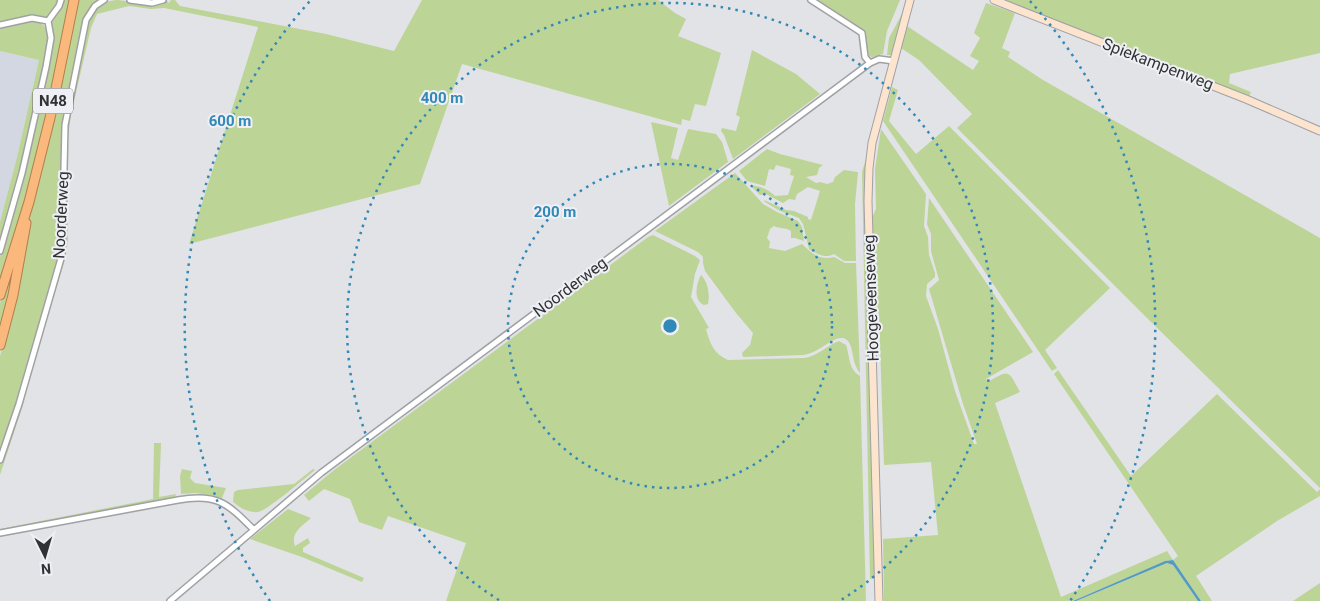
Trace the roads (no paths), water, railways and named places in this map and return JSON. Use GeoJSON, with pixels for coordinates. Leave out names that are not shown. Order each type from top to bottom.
{"type":"FeatureCollection","features":[{"type":"Feature","properties":{"kind":"highway","name":"N48"},"geometry":{"type":"LineString","coordinates":[[0,295],[29,202],[50,118],[74,0]]}},
{"type":"Feature","properties":{"kind":"highway","name":"N48"},"geometry":{"type":"LineString","coordinates":[[0,345],[13,296],[29,202]]}},
{"type":"Feature","properties":{"kind":"main road","name":"Hoogeveenseweg"},"geometry":{"type":"LineString","coordinates":[[879,601],[868,201],[869,168],[874,134],[910,0]]}},
{"type":"Feature","properties":{"kind":"main road","name":"Spiekampenweg"},"geometry":{"type":"LineString","coordinates":[[994,0],[1246,99],[1320,131]]}},
{"type":"Feature","properties":{"kind":"street"},"geometry":{"type":"LineString","coordinates":[[0,251],[22,173],[48,58],[51,37],[48,21],[61,0]]}},
{"type":"Feature","properties":{"kind":"street","name":"Noorderweg"},"geometry":{"type":"LineString","coordinates":[[0,460],[19,404],[62,254],[65,125],[86,20],[95,6],[104,0]]}},
{"type":"Feature","properties":{"kind":"street"},"geometry":{"type":"LineString","coordinates":[[130,0],[152,4],[163,0]]}},
{"type":"Feature","properties":{"kind":"street"},"geometry":{"type":"LineString","coordinates":[[812,0],[862,32],[865,54],[870,63],[879,59],[894,61]]}},
{"type":"Feature","properties":{"kind":"street"},"geometry":{"type":"LineString","coordinates":[[0,25],[32,18],[48,21]]}},
{"type":"Feature","properties":{"kind":"street","name":"Noorderweg"},"geometry":{"type":"LineString","coordinates":[[170,601],[321,473],[870,63]]}},
{"type":"Feature","properties":{"kind":"street"},"geometry":{"type":"LineString","coordinates":[[0,533],[203,497],[217,500],[229,506],[254,530]]}},
{"type":"Feature","properties":{"kind":"water"},"geometry":{"type":"Polygon","coordinates":[[[1173,560],[1201,601],[1198,601],[1173,565],[1167,563],[1073,601],[1165,561],[1173,560]]]}}]}
